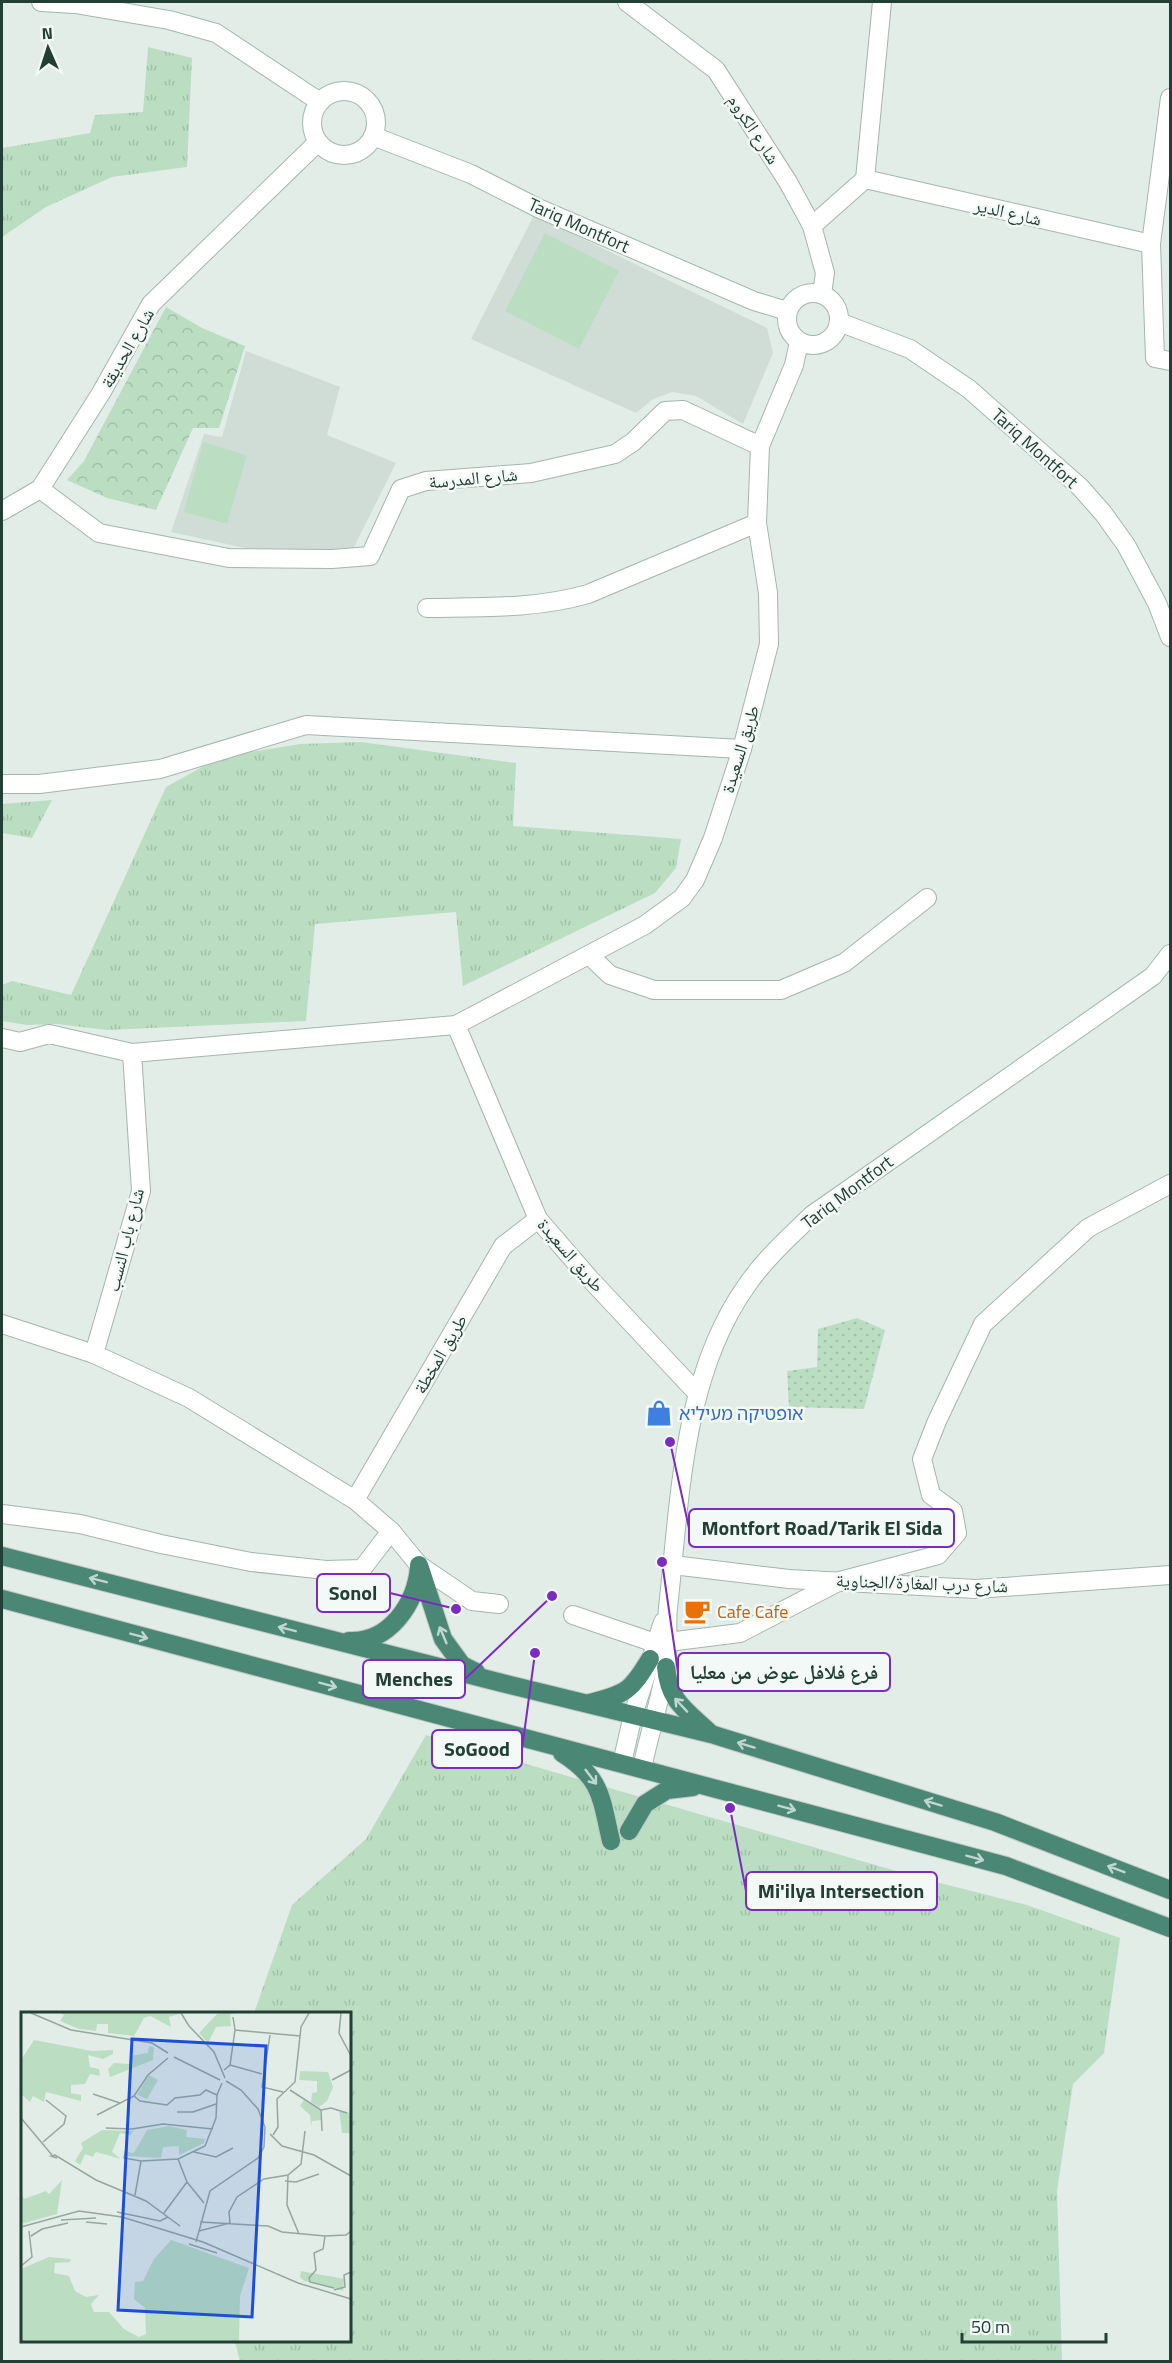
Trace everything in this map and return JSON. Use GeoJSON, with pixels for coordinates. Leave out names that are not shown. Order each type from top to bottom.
{"type":"FeatureCollection","features":[{"type":"Feature","properties":{"kind":"highway"},"geometry":{"type":"LineString","coordinates":[[2,1556],[711,1734],[995,1822],[1170,1890]]}},
{"type":"Feature","properties":{"kind":"highway"},"geometry":{"type":"LineString","coordinates":[[330,1640],[361,1641],[391,1627],[406,1608],[418,1584],[419,1565]]}},
{"type":"Feature","properties":{"kind":"highway"},"geometry":{"type":"LineString","coordinates":[[419,1565],[443,1638],[462,1665],[502,1683]]}},
{"type":"Feature","properties":{"kind":"highway"},"geometry":{"type":"LineString","coordinates":[[2,1599],[1006,1866],[1170,1928]]}},
{"type":"Feature","properties":{"kind":"highway"},"geometry":{"type":"LineString","coordinates":[[588,1704],[616,1697],[628,1690],[660,1653]]}},
{"type":"Feature","properties":{"kind":"highway"},"geometry":{"type":"LineString","coordinates":[[660,1653],[667,1685],[674,1699],[711,1734]]}},
{"type":"Feature","properties":{"kind":"highway"},"geometry":{"type":"LineString","coordinates":[[545,1743],[581,1765],[597,1786],[611,1841]]}},
{"type":"Feature","properties":{"kind":"highway"},"geometry":{"type":"LineString","coordinates":[[629,1831],[645,1804],[667,1790],[688,1787],[710,1788]]}},
{"type":"Feature","properties":{"kind":"street"},"geometry":{"type":"LineString","coordinates":[[40,2],[75,4],[170,20],[216,33],[320,102]]}},
{"type":"Feature","properties":{"kind":"street","name":"شارع الكروم"},"geometry":{"type":"LineString","coordinates":[[627,2],[717,70],[788,182],[812,226],[825,273],[822,294]]}},
{"type":"Feature","properties":{"kind":"street"},"geometry":{"type":"LineString","coordinates":[[812,226],[865,179],[882,2]]}},
{"type":"Feature","properties":{"kind":"street"},"geometry":{"type":"LineString","coordinates":[[337,92],[357,94],[372,107],[376,127],[373,136],[358,152],[347,155],[326,150],[318,142],[313,132],[314,111],[320,102],[337,92]]}},
{"type":"Feature","properties":{"kind":"street"},"geometry":{"type":"LineString","coordinates":[[1170,98],[1151,244],[1155,358],[1170,361]]}},
{"type":"Feature","properties":{"kind":"street","name":"Tariq Montfort"},"geometry":{"type":"LineString","coordinates":[[373,136],[471,174],[538,208],[754,302],[787,311]]}},
{"type":"Feature","properties":{"kind":"street","name":"شارع الحديقة"},"geometry":{"type":"LineString","coordinates":[[2,511],[40,489],[101,393],[152,304],[318,142]]}},
{"type":"Feature","properties":{"kind":"street","name":"شارع الدير"},"geometry":{"type":"LineString","coordinates":[[865,179],[1151,244]]}},
{"type":"Feature","properties":{"kind":"street"},"geometry":{"type":"LineString","coordinates":[[805,293],[822,294],[836,305],[839,322],[831,338],[824,343],[816,345],[799,342],[788,328],[787,311],[797,297],[805,293]]}},
{"type":"Feature","properties":{"kind":"street","name":"Tariq Montfort"},"geometry":{"type":"LineString","coordinates":[[839,322],[910,349],[969,389],[1080,488],[1103,513],[1126,545],[1157,603],[1170,637]]}},
{"type":"Feature","properties":{"kind":"street","name":"طريق السعيدة"},"geometry":{"type":"LineString","coordinates":[[2,1038],[20,1042],[49,1034],[132,1053],[456,1025],[645,925],[681,898],[695,880],[713,838],[742,748],[769,644],[768,593],[757,523],[760,446],[794,365],[799,342]]}},
{"type":"Feature","properties":{"kind":"street","name":"شارع المدرسة"},"geometry":{"type":"LineString","coordinates":[[40,489],[99,533],[229,558],[332,559],[370,556],[401,489],[426,481],[531,473],[615,454],[633,442],[665,411],[683,410],[760,446]]}},
{"type":"Feature","properties":{"kind":"street"},"geometry":{"type":"LineString","coordinates":[[427,608],[537,605],[563,601],[588,594],[757,523]]}},
{"type":"Feature","properties":{"kind":"street"},"geometry":{"type":"LineString","coordinates":[[2,784],[39,784],[160,769],[306,725],[742,748]]}},
{"type":"Feature","properties":{"kind":"street"},"geometry":{"type":"LineString","coordinates":[[589,954],[610,975],[654,990],[781,990],[844,963],[927,898]]}},
{"type":"Feature","properties":{"kind":"street","name":"Tariq Montfort"},"geometry":{"type":"LineString","coordinates":[[642,1768],[652,1720],[668,1610],[688,1432],[698,1394],[720,1333],[746,1286],[773,1252],[812,1215],[1153,976],[1170,954]]}},
{"type":"Feature","properties":{"kind":"street","name":"طريق السعيدة"},"geometry":{"type":"LineString","coordinates":[[456,1025],[538,1219],[590,1279],[698,1394]]}},
{"type":"Feature","properties":{"kind":"street","name":"شارع باب النسب"},"geometry":{"type":"LineString","coordinates":[[94,1354],[141,1191],[132,1053]]}},
{"type":"Feature","properties":{"kind":"street"},"geometry":{"type":"LineString","coordinates":[[573,1615],[660,1653],[740,1633],[840,1581],[938,1555],[957,1533],[953,1511],[931,1495],[922,1459],[937,1421],[984,1324],[1088,1228],[1170,1184]]}},
{"type":"Feature","properties":{"kind":"street","name":"طريق المخطة"},"geometry":{"type":"LineString","coordinates":[[355,1500],[502,1246],[538,1219]]}},
{"type":"Feature","properties":{"kind":"street"},"geometry":{"type":"LineString","coordinates":[[2,1324],[94,1354],[189,1398],[355,1500],[391,1531],[419,1565],[472,1601],[500,1604]]}},
{"type":"Feature","properties":{"kind":"street"},"geometry":{"type":"LineString","coordinates":[[2,1514],[80,1524],[161,1544],[251,1562],[326,1569],[362,1569],[391,1531]]}},
{"type":"Feature","properties":{"kind":"street","name":"شارع درب المغارة/الجناوية"},"geometry":{"type":"LineString","coordinates":[[673,1565],[789,1579],[976,1588],[1170,1575]]}},
{"type":"Feature","properties":{"kind":"street","name":"Tariq Montfort"},"geometry":{"type":"LineString","coordinates":[[621,1763],[633,1715],[660,1653]]}},
{"type":"Feature","properties":{"kind":"shaded area"},"geometry":{"type":"Polygon","coordinates":[[[534,215],[767,328],[773,353],[743,424],[696,396],[673,392],[653,399],[636,413],[471,339],[534,215]]]}},
{"type":"Feature","properties":{"kind":"shaded area"},"geometry":{"type":"Polygon","coordinates":[[[246,351],[340,387],[327,435],[396,463],[352,551],[245,548],[171,532],[204,434],[222,437],[246,351]]]}},
{"type":"Feature","properties":{"kind":"green space"},"geometry":{"type":"Polygon","coordinates":[[[148,47],[192,58],[187,167],[112,177],[46,207],[2,237],[2,148],[90,133],[95,115],[143,112],[148,47]]]}},
{"type":"Feature","properties":{"kind":"green space"},"geometry":{"type":"Polygon","coordinates":[[[545,233],[619,271],[579,349],[505,311],[545,233]]]}},
{"type":"Feature","properties":{"kind":"green space"},"geometry":{"type":"Polygon","coordinates":[[[166,307],[202,328],[245,346],[219,428],[193,428],[156,510],[107,498],[67,480],[84,461],[166,307]]]}},
{"type":"Feature","properties":{"kind":"green space"},"geometry":{"type":"Polygon","coordinates":[[[203,442],[247,455],[227,524],[184,512],[203,442]]]}},
{"type":"Feature","properties":{"kind":"green space"},"geometry":{"type":"Polygon","coordinates":[[[361,742],[516,763],[513,826],[681,839],[676,868],[655,893],[463,986],[456,912],[315,924],[306,1021],[107,1030],[57,1024],[27,1025],[2,1021],[2,985],[12,981],[71,995],[166,787],[220,757],[300,744],[361,742]]]}},
{"type":"Feature","properties":{"kind":"green space"},"geometry":{"type":"Polygon","coordinates":[[[52,800],[32,838],[2,833],[2,804],[52,800]]]}},
{"type":"Feature","properties":{"kind":"green space"},"geometry":{"type":"Polygon","coordinates":[[[857,1318],[885,1330],[864,1409],[789,1407],[787,1371],[817,1367],[818,1329],[857,1318]]]}},
{"type":"Feature","properties":{"kind":"green space"},"geometry":{"type":"Polygon","coordinates":[[[426,1735],[924,1879],[1027,1905],[1120,1938],[1104,2053],[1073,2084],[1057,2191],[1062,2361],[240,2362],[235,2342],[351,2342],[351,2012],[254,2012],[292,1905],[366,1839],[426,1735]]]}},
{"type":"Feature","properties":{"kind":"place","name":"אופטיקה מעיליא"},"geometry":{"type":"Point","coordinates":[659,1413]}},
{"type":"Feature","properties":{"kind":"place","name":"Montfort Road/Tarik El Sida"},"geometry":{"type":"Point","coordinates":[670,1442]}},
{"type":"Feature","properties":{"kind":"place","name":"فرع فلافل عوض من معليا"},"geometry":{"type":"Point","coordinates":[662,1562]}},
{"type":"Feature","properties":{"kind":"place","name":"Menches"},"geometry":{"type":"Point","coordinates":[552,1596]}},
{"type":"Feature","properties":{"kind":"place","name":"Sonol"},"geometry":{"type":"Point","coordinates":[456,1609]}},
{"type":"Feature","properties":{"kind":"place","name":"Cafe Cafe"},"geometry":{"type":"Point","coordinates":[697,1611]}},
{"type":"Feature","properties":{"kind":"place","name":"SoGood"},"geometry":{"type":"Point","coordinates":[535,1653]}},
{"type":"Feature","properties":{"kind":"place","name":"Mi'ilya Intersection"},"geometry":{"type":"Point","coordinates":[730,1808]}}]}
